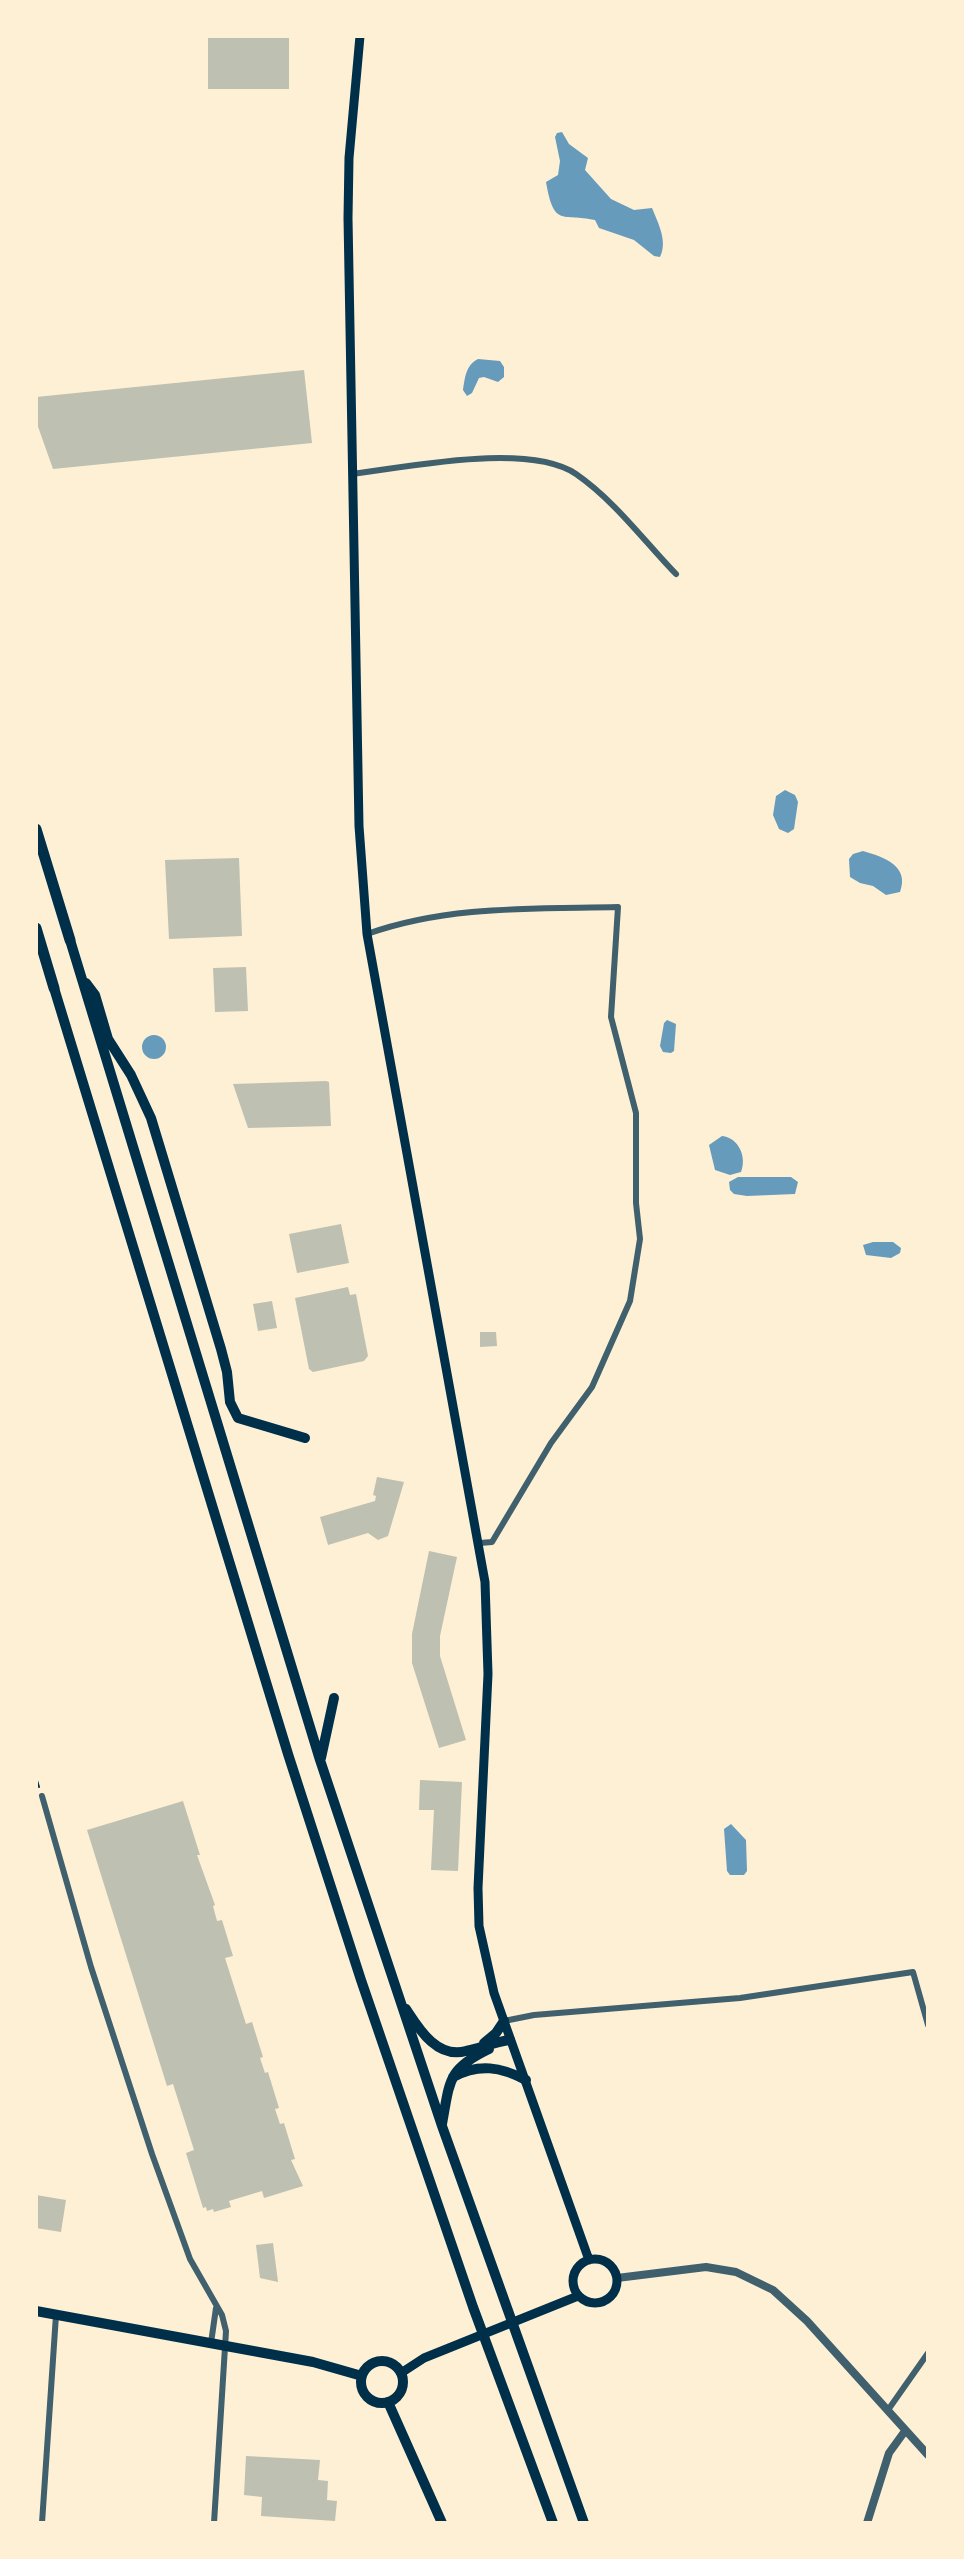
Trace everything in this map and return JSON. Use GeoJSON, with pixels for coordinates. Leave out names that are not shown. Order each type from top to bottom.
{"type":"FeatureCollection","features":[{"type":"Feature","properties":{"kind":"highway"},"geometry":{"type":"LineString","coordinates":[[36,829],[70,940]]}},
{"type":"Feature","properties":{"kind":"highway"},"geometry":{"type":"LineString","coordinates":[[36,928],[54,988]]}},
{"type":"Feature","properties":{"kind":"main road"},"geometry":{"type":"LineString","coordinates":[[360,36],[349,158],[348,218],[359,826],[367,934],[480,1543],[489,1638],[479,1926],[486,1966],[510,2040],[589,2260]]}},
{"type":"Feature","properties":{"kind":"main road"},"geometry":{"type":"LineString","coordinates":[[70,940],[320,1760],[442,2126],[584,2523]]}},
{"type":"Feature","properties":{"kind":"main road"},"geometry":{"type":"LineString","coordinates":[[81,975],[95,995],[108,1039],[131,1075],[151,1118],[221,1349],[232,1409],[238,1418],[305,1438]]}},
{"type":"Feature","properties":{"kind":"main road"},"geometry":{"type":"LineString","coordinates":[[54,988],[288,1754],[361,1980],[473,2307],[551,2521]]}},
{"type":"Feature","properties":{"kind":"main road"},"geometry":{"type":"LineString","coordinates":[[320,1760],[334,1698]]}},
{"type":"Feature","properties":{"kind":"main road"},"geometry":{"type":"LineString","coordinates":[[397,1993],[421,2033],[440,2047],[463,2052],[510,2040]]}},
{"type":"Feature","properties":{"kind":"main road"},"geometry":{"type":"LineString","coordinates":[[482,2045],[504,2021]]}},
{"type":"Feature","properties":{"kind":"main road"},"geometry":{"type":"LineString","coordinates":[[442,2126],[452,2078],[468,2059],[510,2040]]}},
{"type":"Feature","properties":{"kind":"main road"},"geometry":{"type":"LineString","coordinates":[[452,2078],[477,2067],[509,2072],[526,2080]]}},
{"type":"Feature","properties":{"kind":"main road"},"geometry":{"type":"LineString","coordinates":[[589,2260],[604,2261],[615,2271],[617,2278],[616,2290],[607,2300],[589,2302],[578,2296],[574,2289],[574,2275],[582,2263],[589,2260]]}},
{"type":"Feature","properties":{"kind":"main road"},"geometry":{"type":"LineString","coordinates":[[401,2373],[424,2358],[578,2296]]}},
{"type":"Feature","properties":{"kind":"main road"},"geometry":{"type":"LineString","coordinates":[[36,2311],[313,2362],[362,2376]]}},
{"type":"Feature","properties":{"kind":"main road"},"geometry":{"type":"LineString","coordinates":[[384,2361],[391,2363],[401,2373],[401,2391],[388,2402],[375,2402],[365,2394],[362,2376],[371,2365],[384,2361]]}},
{"type":"Feature","properties":{"kind":"main road"},"geometry":{"type":"LineString","coordinates":[[388,2402],[442,2523]]}},
{"type":"Feature","properties":{"kind":"street"},"geometry":{"type":"LineString","coordinates":[[352,474],[506,458],[560,466],[576,474],[606,499],[676,574]]}},
{"type":"Feature","properties":{"kind":"street"},"geometry":{"type":"LineString","coordinates":[[367,934],[408,922],[486,909],[618,907],[611,1017],[636,1113],[640,1239],[632,1293],[592,1387],[551,1443],[492,1542],[480,1543]]}},
{"type":"Feature","properties":{"kind":"street"},"geometry":{"type":"LineString","coordinates":[[42,1796],[91,1967],[152,2154],[190,2259],[222,2315],[226,2331],[214,2523]]}},
{"type":"Feature","properties":{"kind":"street"},"geometry":{"type":"LineString","coordinates":[[504,2021],[534,2015],[740,1998],[913,1972],[928,2025]]}},
{"type":"Feature","properties":{"kind":"street"},"geometry":{"type":"LineString","coordinates":[[617,2278],[706,2267],[752,2278],[796,2309],[928,2455]]}},
{"type":"Feature","properties":{"kind":"street"},"geometry":{"type":"LineString","coordinates":[[211,2343],[216,2308]]}},
{"type":"Feature","properties":{"kind":"street"},"geometry":{"type":"LineString","coordinates":[[42,2523],[56,2314]]}},
{"type":"Feature","properties":{"kind":"street"},"geometry":{"type":"LineString","coordinates":[[888,2410],[928,2353]]}},
{"type":"Feature","properties":{"kind":"street"},"geometry":{"type":"LineString","coordinates":[[867,2523],[889,2453],[905,2431]]}},
{"type":"Feature","properties":{"kind":"path"},"geometry":{"type":"LineString","coordinates":[[36,1777],[42,1796]]}},
{"type":"Feature","properties":{"kind":"water"},"geometry":{"type":"Polygon","coordinates":[[[562,132],[569,144],[588,158],[585,170],[611,199],[634,210],[652,208],[663,238],[660,257],[654,256],[634,240],[599,228],[595,220],[561,216],[556,212],[546,182],[558,175],[560,161],[555,137],[562,132]]]}},
{"type":"Feature","properties":{"kind":"water"},"geometry":{"type":"Polygon","coordinates":[[[478,359],[500,361],[504,367],[504,377],[498,382],[479,378],[472,393],[467,396],[463,390],[465,376],[478,359]]]}},
{"type":"Feature","properties":{"kind":"water"},"geometry":{"type":"Polygon","coordinates":[[[785,790],[795,795],[798,802],[794,829],[788,833],[779,829],[773,815],[776,796],[785,790]]]}},
{"type":"Feature","properties":{"kind":"water"},"geometry":{"type":"Polygon","coordinates":[[[863,851],[887,860],[898,869],[902,883],[900,892],[886,895],[850,877],[849,859],[863,851]]]}},
{"type":"Feature","properties":{"kind":"water"},"geometry":{"type":"Polygon","coordinates":[[[667,1020],[676,1024],[674,1051],[671,1053],[663,1052],[660,1046],[667,1020]]]}},
{"type":"Feature","properties":{"kind":"water"},"geometry":{"type":"Polygon","coordinates":[[[149,1035],[159,1035],[166,1042],[166,1052],[159,1059],[149,1059],[142,1052],[142,1042],[149,1035]]]}},
{"type":"Feature","properties":{"kind":"water"},"geometry":{"type":"Polygon","coordinates":[[[722,1136],[733,1140],[740,1149],[743,1160],[741,1172],[730,1175],[715,1170],[709,1145],[722,1136]]]}},
{"type":"Feature","properties":{"kind":"water"},"geometry":{"type":"Polygon","coordinates":[[[738,1177],[791,1177],[798,1182],[795,1194],[747,1196],[734,1194],[730,1190],[729,1182],[738,1177]]]}},
{"type":"Feature","properties":{"kind":"water"},"geometry":{"type":"Polygon","coordinates":[[[893,1242],[901,1248],[900,1253],[891,1258],[866,1255],[863,1245],[893,1242]]]}},
{"type":"Feature","properties":{"kind":"water"},"geometry":{"type":"Polygon","coordinates":[[[731,1824],[746,1840],[747,1871],[744,1875],[730,1875],[727,1871],[724,1829],[731,1824]]]}},
{"type":"Feature","properties":{"kind":"building"},"geometry":{"type":"Polygon","coordinates":[[[208,36],[289,36],[289,89],[208,89],[208,36]]]}},
{"type":"Feature","properties":{"kind":"building"},"geometry":{"type":"Polygon","coordinates":[[[304,370],[312,443],[53,469],[36,421],[36,397],[304,370]]]}},
{"type":"Feature","properties":{"kind":"building"},"geometry":{"type":"Polygon","coordinates":[[[239,858],[242,936],[169,939],[165,860],[239,858]]]}},
{"type":"Feature","properties":{"kind":"building"},"geometry":{"type":"Polygon","coordinates":[[[246,967],[248,1011],[215,1012],[213,968],[246,967]]]}},
{"type":"Feature","properties":{"kind":"building"},"geometry":{"type":"Polygon","coordinates":[[[329,1082],[331,1126],[248,1128],[233,1084],[329,1082]]]}},
{"type":"Feature","properties":{"kind":"building"},"geometry":{"type":"Polygon","coordinates":[[[341,1224],[349,1263],[297,1273],[289,1234],[341,1224]]]}},
{"type":"Feature","properties":{"kind":"building"},"geometry":{"type":"Polygon","coordinates":[[[348,1287],[350,1295],[356,1294],[368,1356],[364,1361],[313,1372],[309,1369],[295,1298],[348,1287]]]}},
{"type":"Feature","properties":{"kind":"building"},"geometry":{"type":"Polygon","coordinates":[[[272,1301],[277,1328],[258,1331],[253,1304],[272,1301]]]}},
{"type":"Feature","properties":{"kind":"building"},"geometry":{"type":"Polygon","coordinates":[[[480,1332],[496,1332],[497,1346],[480,1347],[480,1332]]]}},
{"type":"Feature","properties":{"kind":"building"},"geometry":{"type":"Polygon","coordinates":[[[377,1477],[404,1482],[388,1536],[378,1540],[368,1533],[328,1545],[320,1517],[375,1501],[376,1496],[373,1495],[377,1477]]]}},
{"type":"Feature","properties":{"kind":"building"},"geometry":{"type":"Polygon","coordinates":[[[429,1551],[457,1557],[440,1636],[440,1656],[466,1740],[439,1748],[412,1663],[412,1634],[429,1551]]]}},
{"type":"Feature","properties":{"kind":"building"},"geometry":{"type":"Polygon","coordinates":[[[420,1780],[462,1782],[458,1871],[431,1870],[434,1810],[419,1810],[420,1780]]]}},
{"type":"Feature","properties":{"kind":"building"},"geometry":{"type":"Polygon","coordinates":[[[183,1801],[200,1855],[197,1855],[215,1905],[217,1921],[222,1920],[233,1956],[225,1958],[246,2024],[252,2022],[263,2057],[260,2058],[265,2073],[268,2072],[279,2108],[275,2109],[280,2124],[284,2123],[295,2159],[291,2160],[303,2186],[264,2198],[262,2191],[229,2201],[231,2207],[214,2212],[213,2209],[207,2211],[206,2207],[203,2208],[186,2153],[194,2150],[173,2084],[167,2086],[87,1830],[183,1801]]]}},
{"type":"Feature","properties":{"kind":"building"},"geometry":{"type":"Polygon","coordinates":[[[36,2195],[66,2200],[61,2232],[36,2228],[36,2195]]]}},
{"type":"Feature","properties":{"kind":"building"},"geometry":{"type":"Polygon","coordinates":[[[273,2243],[278,2282],[260,2278],[256,2245],[273,2243]]]}},
{"type":"Feature","properties":{"kind":"building"},"geometry":{"type":"Polygon","coordinates":[[[246,2456],[320,2460],[318,2480],[328,2481],[327,2500],[337,2501],[335,2521],[261,2516],[262,2497],[244,2495],[246,2456]]]}}]}
